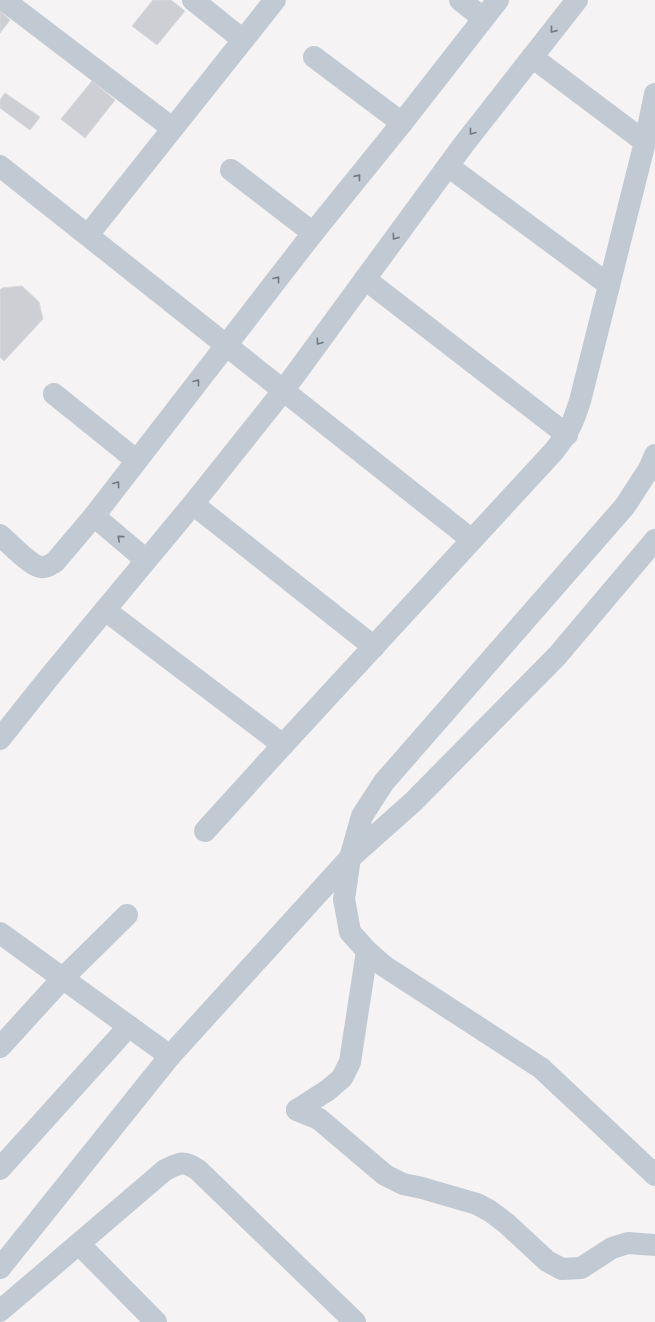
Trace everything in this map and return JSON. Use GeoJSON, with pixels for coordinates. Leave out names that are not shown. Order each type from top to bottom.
{"type":"FeatureCollection","features":[{"type":"Feature","properties":{"kind":"street"},"geometry":{"type":"LineString","coordinates":[[4,0],[172,128]]}},
{"type":"Feature","properties":{"kind":"street"},"geometry":{"type":"LineString","coordinates":[[193,0],[243,40]]}},
{"type":"Feature","properties":{"kind":"street"},"geometry":{"type":"LineString","coordinates":[[88,235],[275,0]]}},
{"type":"Feature","properties":{"kind":"street"},"geometry":{"type":"LineString","coordinates":[[460,0],[483,18]]}},
{"type":"Feature","properties":{"kind":"street"},"geometry":{"type":"LineString","coordinates":[[0,535],[30,561],[40,567],[48,566],[55,562],[94,516],[313,233],[402,123],[498,0]]}},
{"type":"Feature","properties":{"kind":"street"},"geometry":{"type":"LineString","coordinates":[[0,739],[51,675],[193,504],[283,391],[448,166],[577,0]]}},
{"type":"Feature","properties":{"kind":"street"},"geometry":{"type":"LineString","coordinates":[[314,57],[402,123]]}},
{"type":"Feature","properties":{"kind":"street"},"geometry":{"type":"LineString","coordinates":[[532,57],[645,142]]}},
{"type":"Feature","properties":{"kind":"street"},"geometry":{"type":"LineString","coordinates":[[205,831],[554,451],[567,435],[574,421],[580,401],[645,142],[655,94]]}},
{"type":"Feature","properties":{"kind":"street"},"geometry":{"type":"LineString","coordinates":[[0,166],[472,540]]}},
{"type":"Feature","properties":{"kind":"street"},"geometry":{"type":"LineString","coordinates":[[448,166],[609,285]]}},
{"type":"Feature","properties":{"kind":"street"},"geometry":{"type":"LineString","coordinates":[[231,170],[313,233]]}},
{"type":"Feature","properties":{"kind":"street"},"geometry":{"type":"LineString","coordinates":[[365,279],[567,435]]}},
{"type":"Feature","properties":{"kind":"street"},"geometry":{"type":"LineString","coordinates":[[54,394],[136,460]]}},
{"type":"Feature","properties":{"kind":"street"},"geometry":{"type":"LineString","coordinates":[[655,455],[649,469],[625,506],[384,782],[362,816],[350,858],[344,899],[350,932],[367,952],[384,966],[540,1068],[655,1175]]}},
{"type":"Feature","properties":{"kind":"street"},"geometry":{"type":"LineString","coordinates":[[193,504],[374,647]]}},
{"type":"Feature","properties":{"kind":"street"},"geometry":{"type":"LineString","coordinates":[[94,516],[146,560]]}},
{"type":"Feature","properties":{"kind":"street"},"geometry":{"type":"LineString","coordinates":[[0,1268],[170,1056],[350,858],[413,802],[557,656],[655,540]]}},
{"type":"Feature","properties":{"kind":"street"},"geometry":{"type":"LineString","coordinates":[[105,610],[283,745]]}},
{"type":"Feature","properties":{"kind":"street"},"geometry":{"type":"LineString","coordinates":[[0,1047],[63,978],[127,915]]}},
{"type":"Feature","properties":{"kind":"street"},"geometry":{"type":"LineString","coordinates":[[0,933],[170,1056]]}},
{"type":"Feature","properties":{"kind":"street"},"geometry":{"type":"LineString","coordinates":[[367,952],[350,1062],[342,1078],[328,1090],[297,1110],[319,1119],[385,1175],[403,1184],[477,1204],[490,1211],[506,1223],[547,1261],[562,1269],[581,1268],[612,1248],[628,1243],[655,1245]]}},
{"type":"Feature","properties":{"kind":"street"},"geometry":{"type":"LineString","coordinates":[[0,1169],[129,1026]]}},
{"type":"Feature","properties":{"kind":"street"},"geometry":{"type":"LineString","coordinates":[[0,1311],[165,1170],[180,1163],[190,1165],[198,1170],[355,1322]]}},
{"type":"Feature","properties":{"kind":"street"},"geometry":{"type":"LineString","coordinates":[[79,1244],[156,1322]]}},
{"type":"Feature","properties":{"kind":"building"},"geometry":{"type":"Polygon","coordinates":[[[153,0],[171,0],[185,11],[157,45],[132,26],[153,0]]]}},
{"type":"Feature","properties":{"kind":"building"},"geometry":{"type":"Polygon","coordinates":[[[0,11],[10,20],[0,33],[0,11]]]}},
{"type":"Feature","properties":{"kind":"building"},"geometry":{"type":"Polygon","coordinates":[[[92,81],[115,100],[85,138],[61,119],[92,81]]]}},
{"type":"Feature","properties":{"kind":"building"},"geometry":{"type":"Polygon","coordinates":[[[5,93],[40,117],[30,130],[0,108],[0,100],[5,93]]]}},
{"type":"Feature","properties":{"kind":"building"},"geometry":{"type":"Polygon","coordinates":[[[22,286],[39,302],[43,319],[4,361],[0,357],[0,290],[2,288],[22,286]]]}}]}
